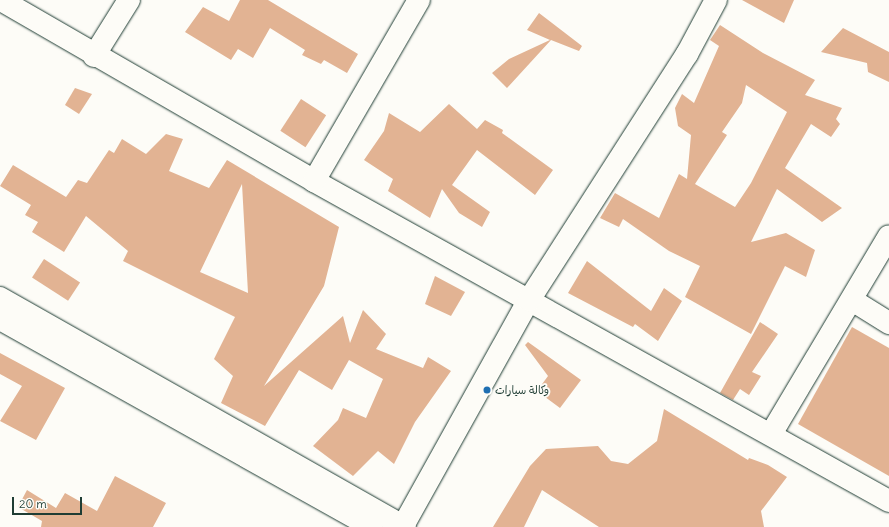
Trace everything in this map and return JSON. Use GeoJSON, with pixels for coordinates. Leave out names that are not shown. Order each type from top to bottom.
{"type":"FeatureCollection","features":[{"type":"Feature","properties":{"kind":"street"},"geometry":{"type":"LineString","coordinates":[[1,0],[94,56],[314,181],[772,434],[889,501]]}},
{"type":"Feature","properties":{"kind":"street"},"geometry":{"type":"LineString","coordinates":[[94,56],[128,0]]}},
{"type":"Feature","properties":{"kind":"street"},"geometry":{"type":"LineString","coordinates":[[314,181],[419,0]]}},
{"type":"Feature","properties":{"kind":"street"},"geometry":{"type":"LineString","coordinates":[[0,298],[404,526],[529,300],[687,54],[716,0]]}},
{"type":"Feature","properties":{"kind":"street"},"geometry":{"type":"LineString","coordinates":[[772,434],[889,236]]}},
{"type":"Feature","properties":{"kind":"street"},"geometry":{"type":"LineString","coordinates":[[852,300],[889,322]]}},
{"type":"Feature","properties":{"kind":"street"},"geometry":{"type":"LineString","coordinates":[[0,319],[372,527]]}},
{"type":"Feature","properties":{"kind":"building"},"geometry":{"type":"Polygon","coordinates":[[[240,0],[268,0],[358,54],[347,73],[324,60],[321,64],[302,55],[305,50],[270,28],[253,58],[238,49],[231,60],[185,32],[203,7],[229,21],[240,0]]]}},
{"type":"Feature","properties":{"kind":"building"},"geometry":{"type":"Polygon","coordinates":[[[742,0],[794,0],[784,23],[742,0]]]}},
{"type":"Feature","properties":{"kind":"building"},"geometry":{"type":"Polygon","coordinates":[[[539,13],[582,46],[579,51],[551,40],[507,88],[492,73],[509,59],[550,40],[527,30],[539,13]]]}},
{"type":"Feature","properties":{"kind":"building"},"geometry":{"type":"Polygon","coordinates":[[[720,25],[763,53],[815,80],[805,95],[842,108],[836,119],[840,124],[831,137],[811,124],[785,168],[842,208],[822,222],[777,189],[751,242],[786,233],[815,250],[806,277],[785,266],[751,334],[685,297],[700,266],[669,251],[623,219],[619,227],[600,218],[615,193],[659,218],[679,174],[687,179],[691,135],[678,126],[675,108],[682,94],[694,103],[719,46],[710,40],[720,25]],[[746,85],[742,103],[722,132],[727,135],[695,184],[735,207],[751,183],[787,112],[746,85]]]}},
{"type":"Feature","properties":{"kind":"building"},"geometry":{"type":"Polygon","coordinates":[[[843,28],[889,52],[889,82],[868,72],[867,63],[821,52],[843,28]]]}},
{"type":"Feature","properties":{"kind":"building"},"geometry":{"type":"Polygon","coordinates":[[[75,88],[92,94],[79,114],[65,105],[75,88]]]}},
{"type":"Feature","properties":{"kind":"building"},"geometry":{"type":"Polygon","coordinates":[[[301,99],[326,115],[305,147],[280,131],[301,99]]]}},
{"type":"Feature","properties":{"kind":"building"},"geometry":{"type":"Polygon","coordinates":[[[449,104],[477,129],[485,120],[503,130],[502,133],[553,170],[535,195],[477,150],[452,185],[490,212],[482,227],[459,213],[442,189],[430,218],[388,191],[393,179],[364,160],[384,131],[389,113],[420,132],[449,104]]]}},
{"type":"Feature","properties":{"kind":"building"},"geometry":{"type":"Polygon","coordinates":[[[166,134],[183,139],[169,171],[209,188],[227,160],[339,227],[324,286],[264,386],[343,316],[350,343],[363,310],[386,334],[376,349],[423,368],[428,357],[451,371],[415,422],[394,464],[378,451],[353,476],[313,446],[338,420],[343,408],[366,418],[383,379],[349,360],[332,390],[299,370],[265,426],[221,403],[233,376],[214,359],[235,317],[123,261],[128,251],[86,216],[64,252],[32,232],[38,222],[25,215],[31,205],[0,186],[13,165],[66,197],[78,180],[87,183],[109,150],[114,153],[122,139],[146,154],[166,134]],[[242,184],[200,272],[248,293],[242,184]]]}},
{"type":"Feature","properties":{"kind":"building"},"geometry":{"type":"Polygon","coordinates":[[[44,259],[80,282],[68,301],[32,277],[44,259]]]}},
{"type":"Feature","properties":{"kind":"building"},"geometry":{"type":"Polygon","coordinates":[[[587,261],[651,311],[664,288],[682,301],[658,341],[635,324],[633,327],[568,293],[587,261]]]}},
{"type":"Feature","properties":{"kind":"building"},"geometry":{"type":"Polygon","coordinates":[[[435,276],[465,292],[451,316],[425,304],[435,276]]]}},
{"type":"Feature","properties":{"kind":"building"},"geometry":{"type":"Polygon","coordinates":[[[760,322],[778,334],[752,372],[761,376],[749,395],[740,389],[733,400],[720,393],[760,322]]]}},
{"type":"Feature","properties":{"kind":"building"},"geometry":{"type":"Polygon","coordinates":[[[852,327],[889,348],[889,476],[798,424],[852,327]]]}},
{"type":"Feature","properties":{"kind":"building"},"geometry":{"type":"Polygon","coordinates":[[[528,342],[581,380],[560,408],[537,391],[548,376],[525,345],[528,342]]]}},
{"type":"Feature","properties":{"kind":"building"},"geometry":{"type":"Polygon","coordinates":[[[0,353],[65,388],[36,440],[0,421],[22,386],[0,374],[0,353]]]}},
{"type":"Feature","properties":{"kind":"building"},"geometry":{"type":"Polygon","coordinates":[[[664,409],[748,460],[749,458],[768,465],[787,477],[761,511],[764,527],[599,527],[542,490],[524,527],[493,527],[530,466],[546,449],[598,446],[611,461],[628,464],[657,441],[664,409]]]}},
{"type":"Feature","properties":{"kind":"building"},"geometry":{"type":"Polygon","coordinates":[[[115,476],[166,503],[153,527],[41,527],[42,521],[18,507],[27,490],[56,508],[65,493],[97,511],[115,476]]]}},
{"type":"Feature","properties":{"kind":"place","name":"وكالة سيارات"},"geometry":{"type":"Point","coordinates":[487,390]}}]}
